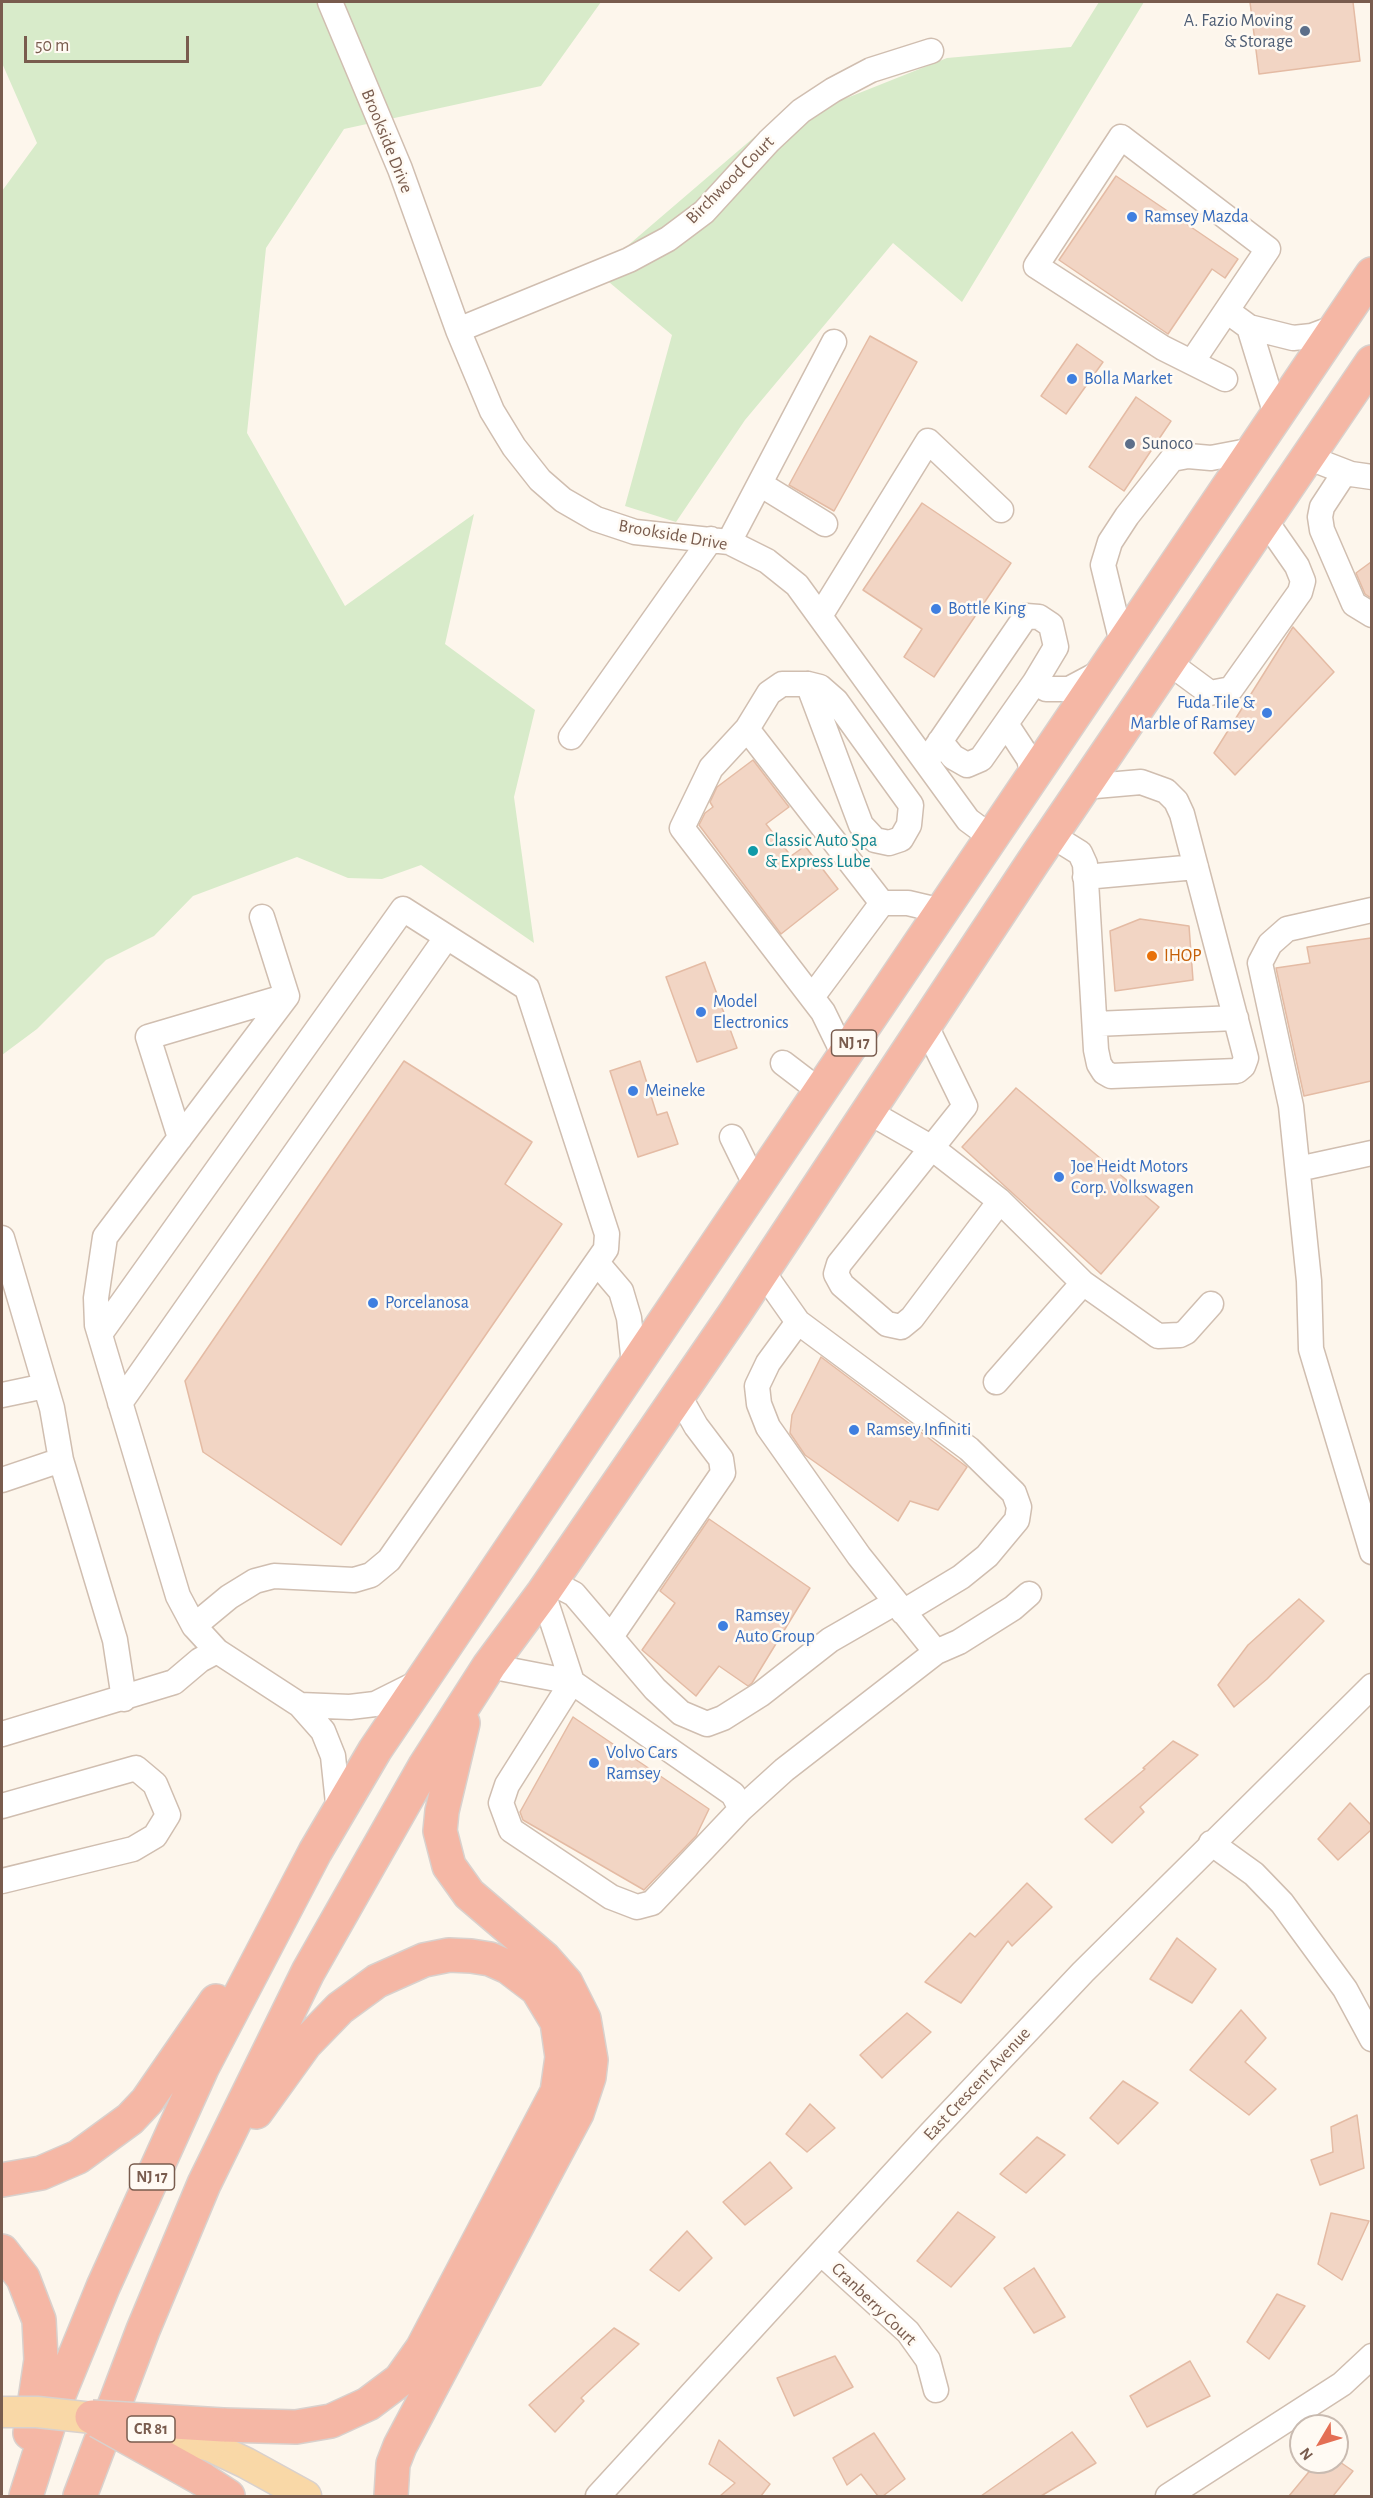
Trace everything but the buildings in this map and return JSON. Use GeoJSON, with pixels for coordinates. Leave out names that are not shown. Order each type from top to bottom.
{"type":"FeatureCollection","features":[{"type":"Feature","properties":{"kind":"highway","name":"NJ 17"},"geometry":{"type":"LineString","coordinates":[[26,2496],[56,2402],[151,2180],[202,2068],[315,1852],[375,1750],[634,1364],[845,1057],[1371,274]]}},
{"type":"Feature","properties":{"kind":"highway","name":"NJ 17"},"geometry":{"type":"LineString","coordinates":[[80,2496],[143,2330],[204,2184],[308,1972],[425,1766],[469,1701],[489,1666],[547,1587],[762,1271],[1051,835],[1371,362]]}},
{"type":"Feature","properties":{"kind":"highway"},"geometry":{"type":"LineString","coordinates":[[391,2496],[393,2464],[400,2446],[577,2113],[589,2078],[591,2060],[585,2019],[566,1983],[544,1958],[469,1894],[449,1866],[443,1850],[440,1831],[442,1811],[469,1701]]}},
{"type":"Feature","properties":{"kind":"highway"},"geometry":{"type":"LineString","coordinates":[[2,2180],[40,2173],[78,2157],[112,2133],[147,2101],[315,1852]]}},
{"type":"Feature","properties":{"kind":"highway"},"geometry":{"type":"LineString","coordinates":[[92,2417],[216,2435],[296,2427],[331,2421],[368,2404],[406,2371],[422,2349],[557,2092],[561,2075],[561,2039],[548,2005],[537,1989],[508,1967],[490,1959],[471,1956],[449,1955],[424,1960],[377,1980],[340,2008],[305,2044],[204,2184]]}},
{"type":"Feature","properties":{"kind":"highway"},"geometry":{"type":"LineString","coordinates":[[2,2251],[17,2268],[28,2289],[39,2320],[40,2367],[21,2496]]}},
{"type":"Feature","properties":{"kind":"highway"},"geometry":{"type":"LineString","coordinates":[[104,2496],[143,2330]]}},
{"type":"Feature","properties":{"kind":"highway"},"geometry":{"type":"LineString","coordinates":[[92,2417],[215,2488]]}},
{"type":"Feature","properties":{"kind":"main road"},"geometry":{"type":"LineString","coordinates":[[2,2412],[92,2417]]}},
{"type":"Feature","properties":{"kind":"main road"},"geometry":{"type":"LineString","coordinates":[[216,2435],[246,2463],[306,2496]]}},
{"type":"Feature","properties":{"kind":"street","name":"Brookside Drive"},"geometry":{"type":"LineString","coordinates":[[330,2],[400,169],[458,330],[492,411],[514,447],[540,480],[563,500],[596,519],[634,532],[720,541],[767,561],[796,585],[968,820],[992,837]]}},
{"type":"Feature","properties":{"kind":"street","name":"Birchwood Court"},"geometry":{"type":"LineString","coordinates":[[458,330],[629,260],[668,239],[704,212],[769,141],[801,111],[833,90],[872,70],[931,51]]}},
{"type":"Feature","properties":{"kind":"street"},"geometry":{"type":"LineString","coordinates":[[1192,362],[1268,249],[1122,137],[1036,266],[1163,348],[1225,379]]}},
{"type":"Feature","properties":{"kind":"street"},"geometry":{"type":"LineString","coordinates":[[1227,311],[1249,327],[1293,338],[1312,336],[1336,327]]}},
{"type":"Feature","properties":{"kind":"street"},"geometry":{"type":"LineString","coordinates":[[1249,327],[1276,415]]}},
{"type":"Feature","properties":{"kind":"street"},"geometry":{"type":"LineString","coordinates":[[570,737],[720,541],[760,484],[834,342]]}},
{"type":"Feature","properties":{"kind":"street"},"geometry":{"type":"LineString","coordinates":[[820,616],[928,441],[1001,510]]}},
{"type":"Feature","properties":{"kind":"street"},"geometry":{"type":"LineString","coordinates":[[1122,643],[1102,565],[1110,542],[1127,516],[1172,459],[1188,456],[1211,458],[1253,450]]}},
{"type":"Feature","properties":{"kind":"street"},"geometry":{"type":"LineString","coordinates":[[1307,457],[1346,472],[1371,477]]}},
{"type":"Feature","properties":{"kind":"street"},"geometry":{"type":"LineString","coordinates":[[1346,472],[1322,507],[1320,517],[1322,531],[1354,604],[1371,615]]}},
{"type":"Feature","properties":{"kind":"street"},"geometry":{"type":"LineString","coordinates":[[760,484],[825,524]]}},
{"type":"Feature","properties":{"kind":"street"},"geometry":{"type":"LineString","coordinates":[[1168,662],[1210,693],[1231,688],[1300,592],[1303,581],[1298,566],[1264,520]]}},
{"type":"Feature","properties":{"kind":"street"},"geometry":{"type":"LineString","coordinates":[[926,762],[940,741],[1026,616],[1039,617],[1050,625],[1056,647],[1035,682],[981,759],[967,765],[953,756],[940,741]]}},
{"type":"Feature","properties":{"kind":"street"},"geometry":{"type":"LineString","coordinates":[[1035,682],[1046,689],[1069,689],[1104,671]]}},
{"type":"Feature","properties":{"kind":"street"},"geometry":{"type":"LineString","coordinates":[[808,684],[861,825],[875,840],[889,843],[901,839],[909,825],[910,805],[836,701],[820,687],[808,684],[782,684],[769,693],[747,729],[711,768],[682,828],[818,1004],[845,1057]]}},
{"type":"Feature","properties":{"kind":"street"},"geometry":{"type":"LineString","coordinates":[[1006,724],[1029,759],[1033,776]]}},
{"type":"Feature","properties":{"kind":"street"},"geometry":{"type":"LineString","coordinates":[[747,729],[882,903]]}},
{"type":"Feature","properties":{"kind":"street"},"geometry":{"type":"LineString","coordinates":[[1051,835],[1080,854],[1085,864],[1095,1024],[1099,1064],[1104,1072],[1111,1076],[1236,1071],[1244,1066],[1246,1058],[1236,1018],[1182,814],[1176,801],[1166,791],[1141,782],[1084,787]]}},
{"type":"Feature","properties":{"kind":"street"},"geometry":{"type":"LineString","coordinates":[[1085,877],[1196,867]]}},
{"type":"Feature","properties":{"kind":"street"},"geometry":{"type":"LineString","coordinates":[[882,903],[908,903],[942,911]]}},
{"type":"Feature","properties":{"kind":"street"},"geometry":{"type":"LineString","coordinates":[[818,1004],[882,903]]}},
{"type":"Feature","properties":{"kind":"street"},"geometry":{"type":"LineString","coordinates":[[100,1334],[403,909],[527,988],[607,1234],[606,1250],[389,1560],[371,1575],[354,1580],[274,1576],[255,1581],[229,1597],[194,1626]]}},
{"type":"Feature","properties":{"kind":"street"},"geometry":{"type":"LineString","coordinates":[[1371,910],[1287,929],[1270,944],[1260,963],[1291,1106],[1310,1281],[1311,1349],[1371,1551]]}},
{"type":"Feature","properties":{"kind":"street"},"geometry":{"type":"LineString","coordinates":[[261,917],[287,996]]}},
{"type":"Feature","properties":{"kind":"street"},"geometry":{"type":"LineString","coordinates":[[120,1403],[446,938]]}},
{"type":"Feature","properties":{"kind":"street"},"geometry":{"type":"LineString","coordinates":[[287,996],[105,1237],[96,1298],[97,1324],[178,1596],[194,1626],[217,1651],[300,1705],[323,1731],[333,1756],[339,1813]]}},
{"type":"Feature","properties":{"kind":"street"},"geometry":{"type":"LineString","coordinates":[[180,1138],[148,1037],[287,996]]}},
{"type":"Feature","properties":{"kind":"street"},"geometry":{"type":"LineString","coordinates":[[1095,1024],[1236,1018]]}},
{"type":"Feature","properties":{"kind":"street"},"geometry":{"type":"LineString","coordinates":[[925,1024],[965,1106],[839,1264],[836,1274],[842,1284],[887,1324],[901,1327],[912,1318],[1000,1201]]}},
{"type":"Feature","properties":{"kind":"street"},"geometry":{"type":"LineString","coordinates":[[783,1064],[821,1092]]}},
{"type":"Feature","properties":{"kind":"street"},"geometry":{"type":"LineString","coordinates":[[869,1112],[932,1148],[1000,1201],[1083,1283],[1158,1336],[1180,1335],[1186,1332],[1211,1304]]}},
{"type":"Feature","properties":{"kind":"street"},"geometry":{"type":"LineString","coordinates":[[732,1137],[756,1186]]}},
{"type":"Feature","properties":{"kind":"street"},"geometry":{"type":"LineString","coordinates":[[1298,1169],[1371,1153]]}},
{"type":"Feature","properties":{"kind":"street"},"geometry":{"type":"LineString","coordinates":[[2,1238],[45,1386],[61,1460],[116,1640],[124,1699]]}},
{"type":"Feature","properties":{"kind":"street"},"geometry":{"type":"LineString","coordinates":[[598,1264],[621,1292],[629,1318],[634,1364]]}},
{"type":"Feature","properties":{"kind":"street"},"geometry":{"type":"LineString","coordinates":[[762,1271],[798,1322],[969,1449],[1014,1493],[1019,1507],[1017,1520],[987,1556],[961,1577],[830,1640],[732,1712],[707,1724],[681,1713],[655,1689],[612,1635],[574,1594],[547,1587],[572,1682],[507,1785],[501,1803],[511,1830],[611,1897],[637,1906],[652,1903],[741,1809],[784,1770],[936,1652],[959,1642],[1013,1608],[1029,1594]]}},
{"type":"Feature","properties":{"kind":"street"},"geometry":{"type":"LineString","coordinates":[[996,1382],[1083,1283]]}},
{"type":"Feature","properties":{"kind":"street"},"geometry":{"type":"LineString","coordinates":[[798,1322],[768,1362],[757,1386],[759,1404],[768,1427],[859,1556],[936,1652]]}},
{"type":"Feature","properties":{"kind":"street"},"geometry":{"type":"LineString","coordinates":[[2,1395],[45,1386]]}},
{"type":"Feature","properties":{"kind":"street"},"geometry":{"type":"LineString","coordinates":[[612,1635],[723,1473],[721,1459],[696,1426],[678,1394]]}},
{"type":"Feature","properties":{"kind":"street"},"geometry":{"type":"LineString","coordinates":[[2,1480],[61,1460]]}},
{"type":"Feature","properties":{"kind":"street"},"geometry":{"type":"LineString","coordinates":[[2,1734],[124,1699],[174,1682],[200,1660],[217,1651]]}},
{"type":"Feature","properties":{"kind":"street"},"geometry":{"type":"LineString","coordinates":[[489,1666],[572,1682],[733,1794],[741,1809]]}},
{"type":"Feature","properties":{"kind":"street"},"geometry":{"type":"LineString","coordinates":[[300,1705],[350,1707],[375,1704],[424,1679]]}},
{"type":"Feature","properties":{"kind":"street","name":"East Crescent Avenue"},"geometry":{"type":"LineString","coordinates":[[603,2495],[821,2253],[1083,1972],[1371,1686]]}},
{"type":"Feature","properties":{"kind":"street"},"geometry":{"type":"LineString","coordinates":[[2,1806],[136,1768],[155,1784],[168,1815],[155,1836],[134,1849],[2,1881]]}},
{"type":"Feature","properties":{"kind":"street"},"geometry":{"type":"LineString","coordinates":[[1211,1843],[1254,1874],[1282,1903],[1345,1989],[1371,2039]]}},
{"type":"Feature","properties":{"kind":"street","name":"Cranberry Court"},"geometry":{"type":"LineString","coordinates":[[821,2253],[908,2332],[928,2360],[936,2390]]}},
{"type":"Feature","properties":{"kind":"street"},"geometry":{"type":"LineString","coordinates":[[1168,2496],[1342,2384],[1371,2356]]}},
{"type":"Feature","properties":{"kind":"green space"},"geometry":{"type":"Polygon","coordinates":[[[2,2],[601,2],[541,86],[344,129],[266,248],[247,433],[345,606],[474,514],[445,644],[535,710],[514,797],[534,943],[421,865],[382,879],[348,878],[297,857],[193,896],[154,936],[106,960],[37,1029],[2,1055],[2,191],[37,143],[2,63],[2,2]]]}},
{"type":"Feature","properties":{"kind":"green space"},"geometry":{"type":"Polygon","coordinates":[[[1099,2],[1144,2],[962,302],[893,243],[745,420],[676,522],[625,506],[672,335],[597,272],[759,133],[947,58],[1071,47],[1099,2]]]}},
{"type":"Feature","properties":{"kind":"place","name":"A. Fazio Moving & Storage"},"geometry":{"type":"Point","coordinates":[1305,31]}},
{"type":"Feature","properties":{"kind":"place","name":"Ramsey Mazda"},"geometry":{"type":"Point","coordinates":[1132,217]}},
{"type":"Feature","properties":{"kind":"place","name":"Bolla Market"},"geometry":{"type":"Point","coordinates":[1072,379]}},
{"type":"Feature","properties":{"kind":"place","name":"Sunoco"},"geometry":{"type":"Point","coordinates":[1130,444]}},
{"type":"Feature","properties":{"kind":"place","name":"Bottle King"},"geometry":{"type":"Point","coordinates":[936,609]}},
{"type":"Feature","properties":{"kind":"place","name":"Fuda Tile & Marble of Ramsey"},"geometry":{"type":"Point","coordinates":[1267,713]}},
{"type":"Feature","properties":{"kind":"place","name":"Classic Auto Spa & Express Lube"},"geometry":{"type":"Point","coordinates":[753,851]}},
{"type":"Feature","properties":{"kind":"place","name":"IHOP"},"geometry":{"type":"Point","coordinates":[1152,956]}},
{"type":"Feature","properties":{"kind":"place","name":"Model Electronics"},"geometry":{"type":"Point","coordinates":[701,1012]}},
{"type":"Feature","properties":{"kind":"place","name":"Meineke"},"geometry":{"type":"Point","coordinates":[633,1091]}},
{"type":"Feature","properties":{"kind":"place","name":"Joe Heidt Motors Corp. Volkswagen"},"geometry":{"type":"Point","coordinates":[1059,1177]}},
{"type":"Feature","properties":{"kind":"place","name":"Porcelanosa"},"geometry":{"type":"Point","coordinates":[373,1303]}},
{"type":"Feature","properties":{"kind":"place","name":"Ramsey Infiniti"},"geometry":{"type":"Point","coordinates":[854,1430]}},
{"type":"Feature","properties":{"kind":"place","name":"Ramsey Auto Group"},"geometry":{"type":"Point","coordinates":[723,1626]}},
{"type":"Feature","properties":{"kind":"place","name":"Volvo Cars Ramsey"},"geometry":{"type":"Point","coordinates":[594,1763]}}]}
